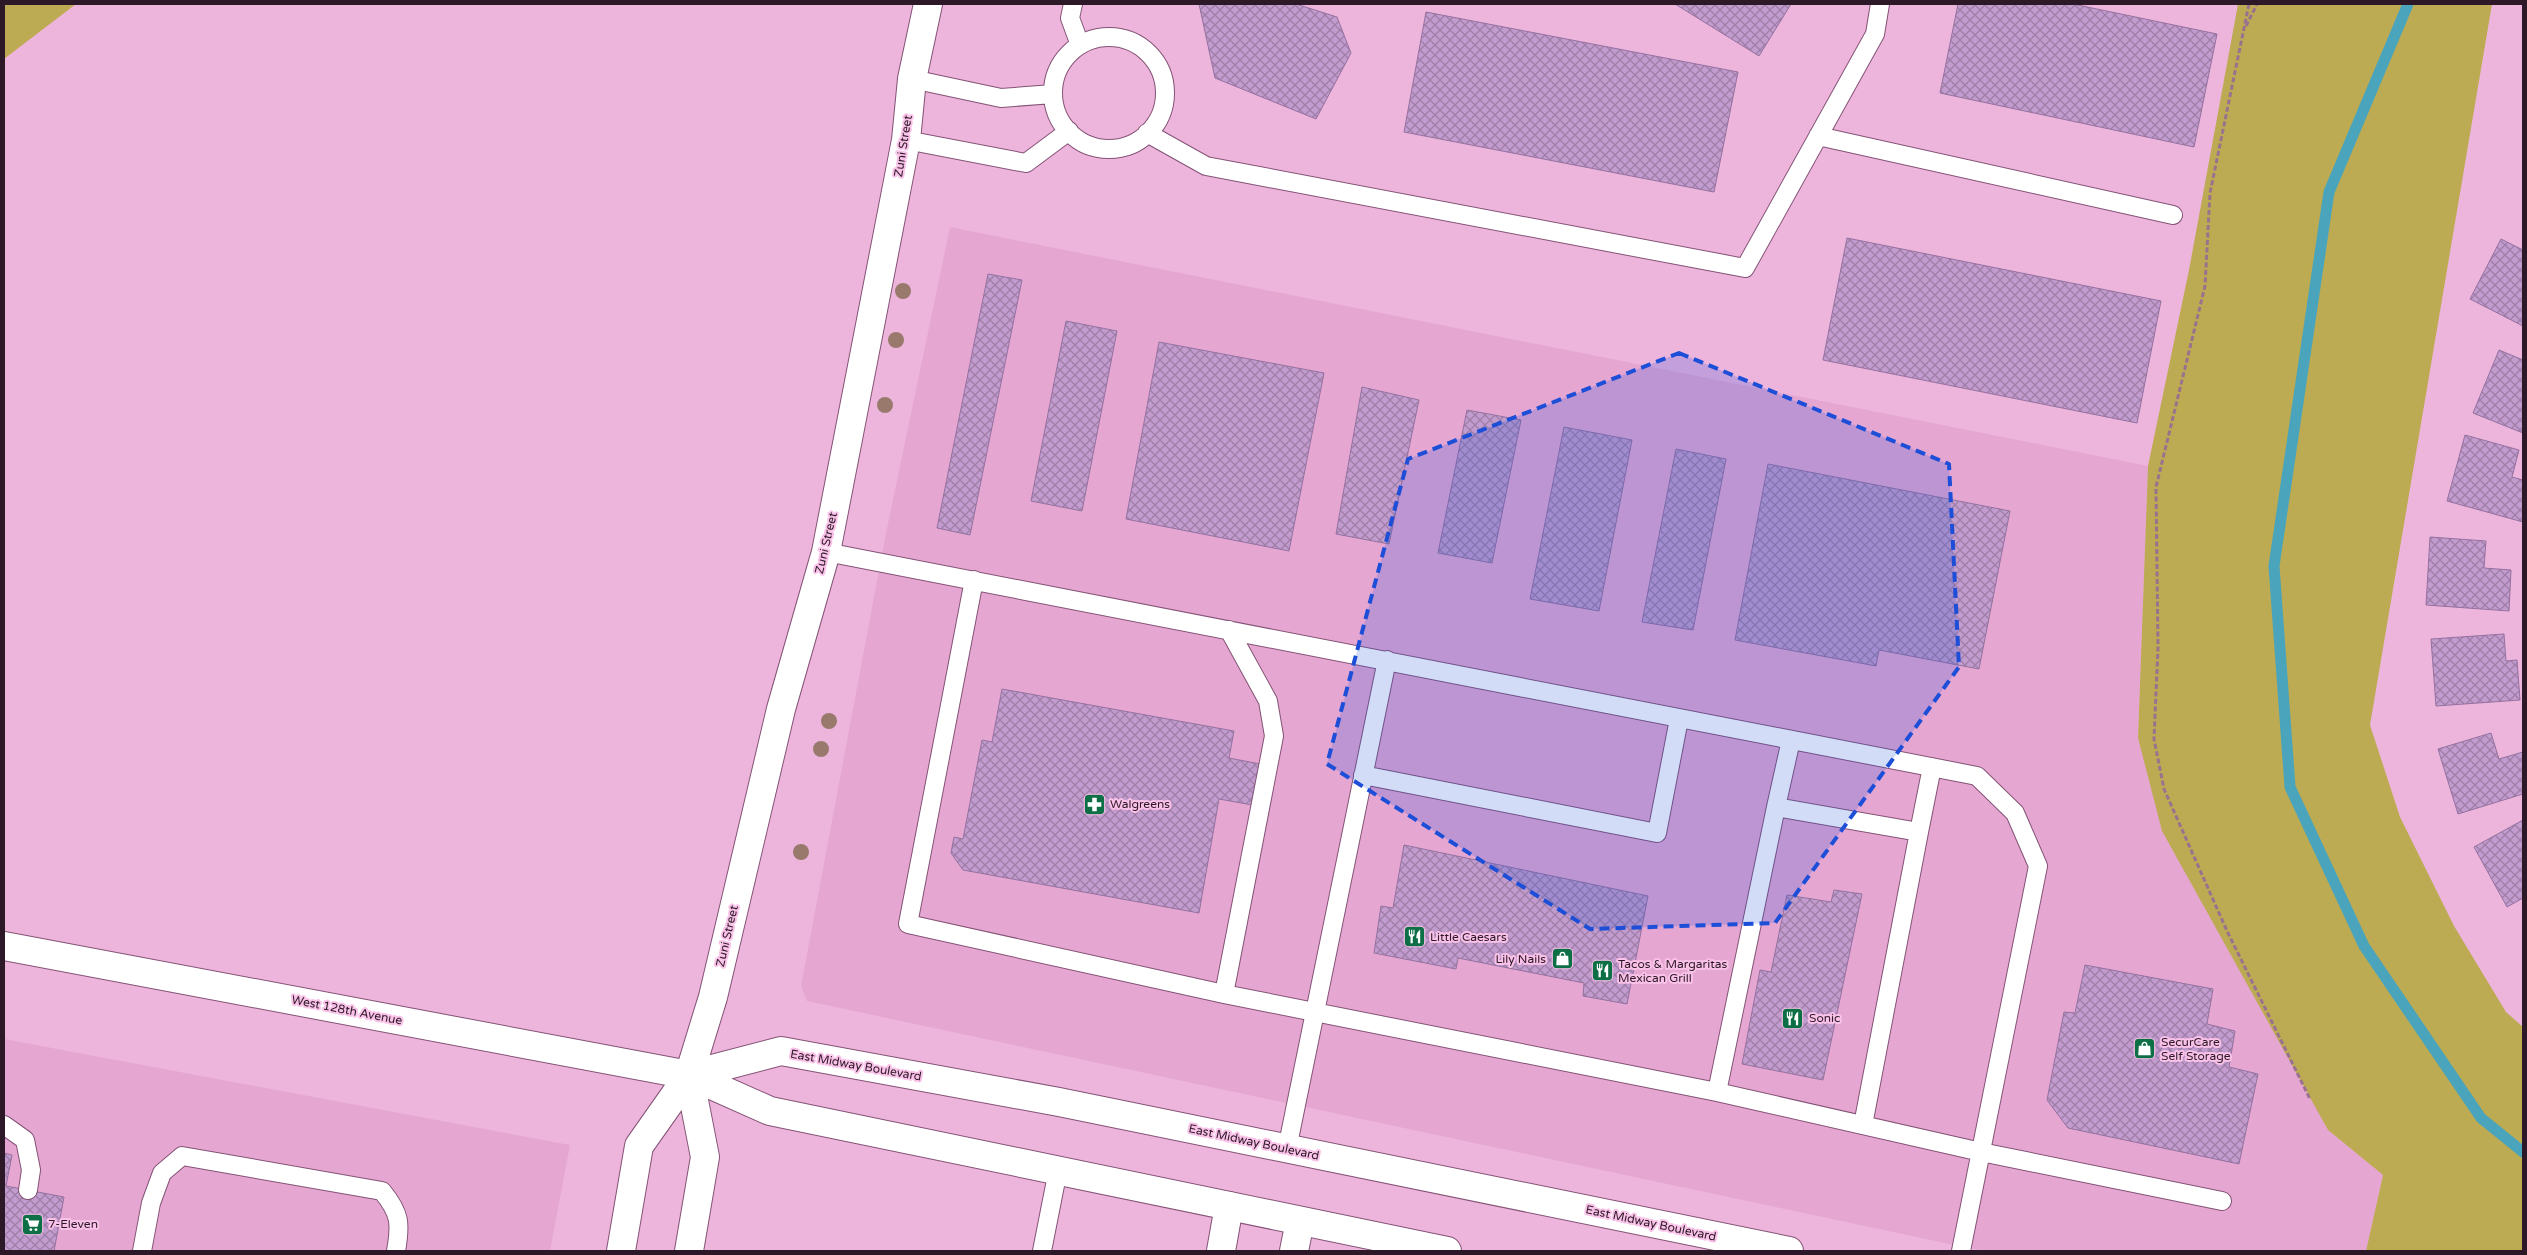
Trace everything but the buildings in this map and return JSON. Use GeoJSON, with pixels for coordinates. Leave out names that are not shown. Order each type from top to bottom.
{"type":"FeatureCollection","features":[{"type":"Feature","properties":{"kind":"main road","name":"Zuni Street"},"geometry":{"type":"LineString","coordinates":[[621,1251],[639,1146],[689,1075],[713,997],[781,709],[826,552],[906,140],[912,79],[928,4]]}},
{"type":"Feature","properties":{"kind":"main road","name":"West 128th Avenue"},"geometry":{"type":"LineString","coordinates":[[4,946],[689,1075]]}},
{"type":"Feature","properties":{"kind":"main road","name":"East Midway Boulevard"},"geometry":{"type":"LineString","coordinates":[[689,1075],[781,1051],[1059,1102],[1788,1251]]}},
{"type":"Feature","properties":{"kind":"main road","name":"Zuni Street"},"geometry":{"type":"LineString","coordinates":[[689,1075],[705,1157],[689,1251]]}},
{"type":"Feature","properties":{"kind":"main road"},"geometry":{"type":"LineString","coordinates":[[689,1075],[770,1111],[1447,1251]]}},
{"type":"Feature","properties":{"kind":"main road"},"geometry":{"type":"LineString","coordinates":[[1221,1251],[1229,1206]]}},
{"type":"Feature","properties":{"kind":"main road"},"geometry":{"type":"LineString","coordinates":[[1294,1251],[1300,1221]]}},
{"type":"Feature","properties":{"kind":"lane"},"geometry":{"type":"LineString","coordinates":[[1073,4],[1070,18],[1080,45]]}},
{"type":"Feature","properties":{"kind":"lane"},"geometry":{"type":"LineString","coordinates":[[1147,133],[1206,166],[1745,268],[1875,34],[1880,4]]}},
{"type":"Feature","properties":{"kind":"lane"},"geometry":{"type":"LineString","coordinates":[[1117,37],[1135,43],[1151,55],[1161,71],[1166,90],[1163,109],[1154,126],[1140,139],[1122,147],[1103,148],[1085,143],[1069,131],[1055,108],[1056,75],[1065,58],[1080,45],[1098,38],[1117,37]]}},
{"type":"Feature","properties":{"kind":"lane"},"geometry":{"type":"LineString","coordinates":[[912,79],[1000,98],[1054,94]]}},
{"type":"Feature","properties":{"kind":"lane"},"geometry":{"type":"LineString","coordinates":[[906,140],[1026,163],[1069,131]]}},
{"type":"Feature","properties":{"kind":"lane"},"geometry":{"type":"LineString","coordinates":[[1818,136],[2173,215]]}},
{"type":"Feature","properties":{"kind":"lane"},"geometry":{"type":"LineString","coordinates":[[826,552],[1977,776],[2015,813],[2038,866],[1961,1251]]}},
{"type":"Feature","properties":{"kind":"lane"},"geometry":{"type":"LineString","coordinates":[[974,580],[908,924],[1224,994],[1718,1092],[1981,1152],[2222,1201]]}},
{"type":"Feature","properties":{"kind":"lane"},"geometry":{"type":"LineString","coordinates":[[1224,994],[1274,736],[1268,701],[1229,630]]}},
{"type":"Feature","properties":{"kind":"lane"},"geometry":{"type":"LineString","coordinates":[[1287,1149],[1387,660]]}},
{"type":"Feature","properties":{"kind":"lane"},"geometry":{"type":"LineString","coordinates":[[1363,774],[1656,833],[1679,719]]}},
{"type":"Feature","properties":{"kind":"lane"},"geometry":{"type":"LineString","coordinates":[[1718,1092],[1791,740]]}},
{"type":"Feature","properties":{"kind":"lane"},"geometry":{"type":"LineString","coordinates":[[1863,1125],[1932,767]]}},
{"type":"Feature","properties":{"kind":"lane"},"geometry":{"type":"LineString","coordinates":[[1776,807],[1918,832]]}},
{"type":"Feature","properties":{"kind":"lane"},"geometry":{"type":"LineString","coordinates":[[4,1124],[25,1140],[32,1170],[28,1190]]}},
{"type":"Feature","properties":{"kind":"lane"},"geometry":{"type":"LineString","coordinates":[[142,1251],[151,1202],[162,1173],[182,1156],[382,1191],[396,1209],[399,1231],[396,1251]]}},
{"type":"Feature","properties":{"kind":"lane"},"geometry":{"type":"LineString","coordinates":[[1042,1251],[1058,1170]]}},
{"type":"Feature","properties":{"kind":"path"},"geometry":{"type":"LineString","coordinates":[[2249,4],[2210,193],[2205,286],[2156,487],[2158,648],[2154,739],[2164,789],[2227,931],[2310,1099]]}},
{"type":"Feature","properties":{"kind":"path"},"geometry":{"type":"LineString","coordinates":[[2243,32],[2257,4]]}},
{"type":"Feature","properties":{"kind":"highlighted area"},"geometry":{"type":"Polygon","coordinates":[[[1679,353],[1949,464],[1959,667],[1775,923],[1590,929],[1327,764],[1408,459],[1679,353]]]}},
{"type":"Feature","properties":{"kind":"shaded area"},"geometry":{"type":"Polygon","coordinates":[[[4,4],[76,4],[4,59],[4,4]]]}},
{"type":"Feature","properties":{"kind":"shaded area"},"geometry":{"type":"Polygon","coordinates":[[[2238,4],[2492,4],[2370,725],[2400,817],[2454,926],[2506,1012],[2523,1027],[2523,1251],[2366,1251],[2383,1175],[2328,1130],[2162,831],[2138,738],[2148,466],[2189,270],[2238,4]]]}},
{"type":"Feature","properties":{"kind":"shaded area"},"geometry":{"type":"Polygon","coordinates":[[[950,227],[2148,466],[2138,738],[2328,1130],[2383,1175],[2366,1251],[1982,1251],[807,1001],[801,986],[886,533],[950,227]]]}},
{"type":"Feature","properties":{"kind":"shaded area"},"geometry":{"type":"Polygon","coordinates":[[[4,1039],[570,1145],[550,1251],[4,1251],[4,1039]]]}},
{"type":"Feature","properties":{"kind":"waterway"},"geometry":{"type":"LineString","coordinates":[[2408,4],[2329,192],[2274,566],[2290,787],[2364,946],[2481,1118],[2523,1152]]}},
{"type":"Feature","properties":{"kind":"place","name":"Walgreens"},"geometry":{"type":"Point","coordinates":[1094,804]}},
{"type":"Feature","properties":{"kind":"place","name":"Little Caesars"},"geometry":{"type":"Point","coordinates":[1414,937]}},
{"type":"Feature","properties":{"kind":"place","name":"Lily Nails"},"geometry":{"type":"Point","coordinates":[1562,959]}},
{"type":"Feature","properties":{"kind":"place","name":"Tacos & Margaritas Mexican Grill"},"geometry":{"type":"Point","coordinates":[1602,971]}},
{"type":"Feature","properties":{"kind":"place","name":"Sonic"},"geometry":{"type":"Point","coordinates":[1793,1018]}},
{"type":"Feature","properties":{"kind":"place","name":"SecurCare Self Storage"},"geometry":{"type":"Point","coordinates":[2145,1049]}},
{"type":"Feature","properties":{"kind":"place","name":"7-Eleven"},"geometry":{"type":"Point","coordinates":[32,1224]}}]}
